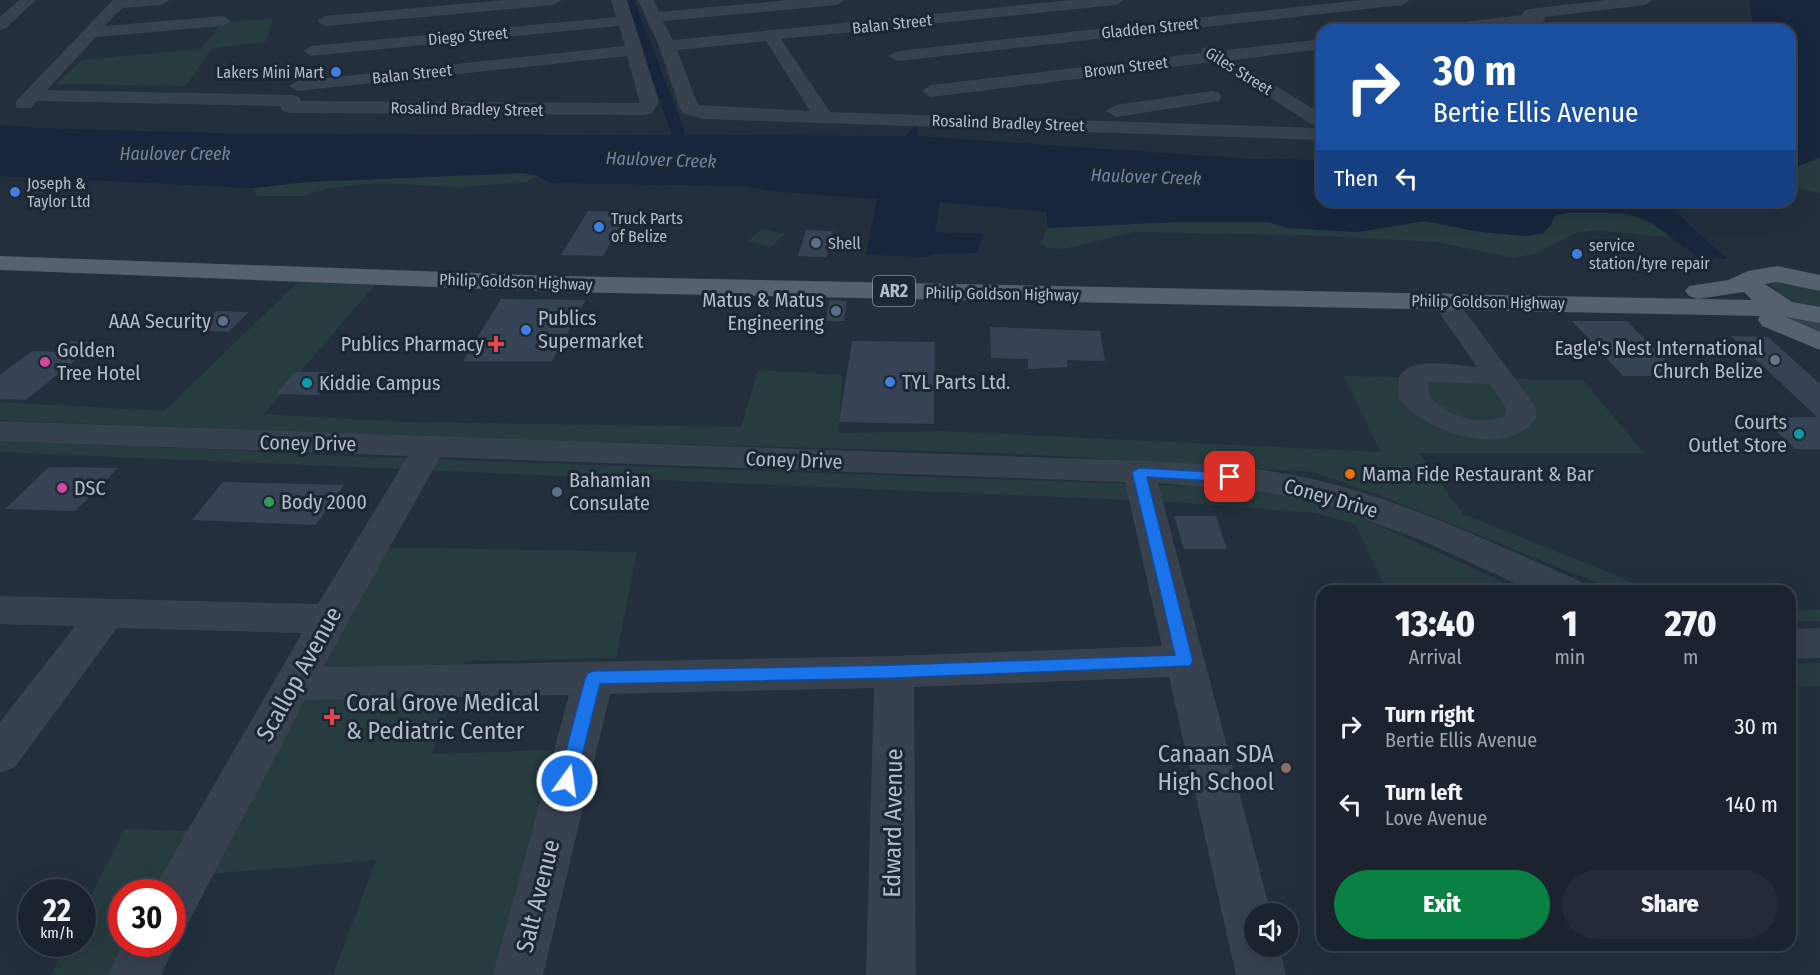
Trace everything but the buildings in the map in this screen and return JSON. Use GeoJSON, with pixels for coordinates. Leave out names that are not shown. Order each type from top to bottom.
{"type":"FeatureCollection","features":[{"type":"Feature","properties":{"kind":"main road","name":"Philip Goldson Highway"},"geometry":{"type":"LineString","coordinates":[[0,252],[568,273],[1116,286],[1699,291],[1732,287],[1757,276]]}},
{"type":"Feature","properties":{"kind":"main road","name":"Philip Goldson Highway"},"geometry":{"type":"LineString","coordinates":[[0,263],[560,284],[1444,301],[1802,311]]}},
{"type":"Feature","properties":{"kind":"main road"},"geometry":{"type":"LineString","coordinates":[[1802,311],[1756,291],[1752,285],[1757,276],[1777,274],[1816,281]]}},
{"type":"Feature","properties":{"kind":"main road"},"geometry":{"type":"LineString","coordinates":[[1719,307],[1771,320],[1820,340]]}},
{"type":"Feature","properties":{"kind":"street"},"geometry":{"type":"LineString","coordinates":[[0,26],[28,0]]}},
{"type":"Feature","properties":{"kind":"street"},"geometry":{"type":"LineString","coordinates":[[19,110],[120,2],[162,0]]}},
{"type":"Feature","properties":{"kind":"street"},"geometry":{"type":"LineString","coordinates":[[291,103],[332,0]]}},
{"type":"Feature","properties":{"kind":"street"},"geometry":{"type":"LineString","coordinates":[[325,21],[554,0]]}},
{"type":"Feature","properties":{"kind":"street"},"geometry":{"type":"LineString","coordinates":[[619,0],[634,50]]}},
{"type":"Feature","properties":{"kind":"street"},"geometry":{"type":"LineString","coordinates":[[646,0],[667,46]]}},
{"type":"Feature","properties":{"kind":"street"},"geometry":{"type":"LineString","coordinates":[[654,17],[837,0]]}},
{"type":"Feature","properties":{"kind":"street"},"geometry":{"type":"LineString","coordinates":[[846,0],[923,82],[955,122]]}},
{"type":"Feature","properties":{"kind":"street","name":"Balan Street"},"geometry":{"type":"LineString","coordinates":[[667,46],[1116,0]]}},
{"type":"Feature","properties":{"kind":"street"},"geometry":{"type":"LineString","coordinates":[[1290,0],[1339,24]]}},
{"type":"Feature","properties":{"kind":"street","name":"Gladden Street"},"geometry":{"type":"LineString","coordinates":[[898,56],[1402,0]]}},
{"type":"Feature","properties":{"kind":"street"},"geometry":{"type":"LineString","coordinates":[[1479,24],[1645,0]]}},
{"type":"Feature","properties":{"kind":"street","name":"Giles Street"},"geometry":{"type":"LineString","coordinates":[[1136,6],[1316,119]]}},
{"type":"Feature","properties":{"kind":"street"},"geometry":{"type":"LineString","coordinates":[[1510,7],[1552,24]]}},
{"type":"Feature","properties":{"kind":"street","name":"Diego Street"},"geometry":{"type":"LineString","coordinates":[[310,51],[626,21]]}},
{"type":"Feature","properties":{"kind":"street"},"geometry":{"type":"LineString","coordinates":[[93,32],[218,22],[202,39]]}},
{"type":"Feature","properties":{"kind":"street"},"geometry":{"type":"LineString","coordinates":[[771,36],[824,117]]}},
{"type":"Feature","properties":{"kind":"street","name":"Brown Street"},"geometry":{"type":"LineString","coordinates":[[923,82],[1034,79],[1316,45]]}},
{"type":"Feature","properties":{"kind":"street","name":"Rosalind Bradley Street"},"geometry":{"type":"LineString","coordinates":[[667,46],[690,109],[695,111],[1316,134]]}},
{"type":"Feature","properties":{"kind":"street"},"geometry":{"type":"LineString","coordinates":[[1301,46],[1316,55]]}},
{"type":"Feature","properties":{"kind":"street","name":"Balan Street"},"geometry":{"type":"LineString","coordinates":[[291,103],[534,61],[634,50]]}},
{"type":"Feature","properties":{"kind":"street","name":"Rosalind Bradley Street"},"geometry":{"type":"LineString","coordinates":[[33,95],[291,103],[645,109],[650,102],[634,50]]}},
{"type":"Feature","properties":{"kind":"street"},"geometry":{"type":"LineString","coordinates":[[534,61],[535,83]]}},
{"type":"Feature","properties":{"kind":"street"},"geometry":{"type":"LineString","coordinates":[[1011,62],[1034,79]]}},
{"type":"Feature","properties":{"kind":"street"},"geometry":{"type":"LineString","coordinates":[[1056,124],[1070,118],[1212,97]]}},
{"type":"Feature","properties":{"kind":"street"},"geometry":{"type":"LineString","coordinates":[[1444,301],[1498,376]]}},
{"type":"Feature","properties":{"kind":"street"},"geometry":{"type":"LineString","coordinates":[[1802,311],[1820,340]]}},
{"type":"Feature","properties":{"kind":"street","name":"Coney Drive"},"geometry":{"type":"LineString","coordinates":[[0,431],[1139,472],[1249,479],[1295,486],[1340,497],[1392,516],[1554,585]]}},
{"type":"Feature","properties":{"kind":"street","name":"Scallop Avenue"},"geometry":{"type":"LineString","coordinates":[[186,879],[329,619],[430,446]]}},
{"type":"Feature","properties":{"kind":"street"},"geometry":{"type":"LineString","coordinates":[[1139,472],[1244,905]]}},
{"type":"Feature","properties":{"kind":"street"},"geometry":{"type":"LineString","coordinates":[[0,610],[329,619]]}},
{"type":"Feature","properties":{"kind":"street"},"geometry":{"type":"LineString","coordinates":[[0,754],[106,614]]}},
{"type":"Feature","properties":{"kind":"street"},"geometry":{"type":"LineString","coordinates":[[1796,644],[1820,643]]}},
{"type":"Feature","properties":{"kind":"street"},"geometry":{"type":"LineString","coordinates":[[293,684],[894,672],[1185,661]]}},
{"type":"Feature","properties":{"kind":"street","name":"Edward Avenue"},"geometry":{"type":"LineString","coordinates":[[891,975],[894,672]]}},
{"type":"Feature","properties":{"kind":"street","name":"Salt Avenue"},"geometry":{"type":"LineString","coordinates":[[518,975],[594,678]]}},
{"type":"Feature","properties":{"kind":"street"},"geometry":{"type":"LineString","coordinates":[[133,975],[143,957]]}},
{"type":"Feature","properties":{"kind":"street"},"geometry":{"type":"LineString","coordinates":[[1257,957],[1261,975]]}},
{"type":"Feature","properties":{"kind":"green space"},"geometry":{"type":"Polygon","coordinates":[[[273,18],[265,42],[212,48],[186,86],[56,84],[82,60],[201,49],[222,23],[273,18]]]}},
{"type":"Feature","properties":{"kind":"green space"},"geometry":{"type":"Polygon","coordinates":[[[1820,157],[1820,193],[1796,187],[1796,167],[1820,157]]]}},
{"type":"Feature","properties":{"kind":"green space"},"geometry":{"type":"Polygon","coordinates":[[[522,173],[538,176],[527,182],[457,187],[375,183],[329,188],[304,196],[257,196],[254,188],[305,182],[522,173]]]}},
{"type":"Feature","properties":{"kind":"green space"},"geometry":{"type":"Polygon","coordinates":[[[1566,213],[1622,214],[1646,221],[1673,238],[1596,230],[1575,233],[1538,253],[1514,258],[1437,242],[1303,235],[1134,232],[1064,249],[1046,248],[1041,243],[1047,228],[1176,222],[1268,222],[1288,228],[1357,232],[1424,221],[1481,232],[1526,236],[1551,225],[1554,216],[1566,213]]]}},
{"type":"Feature","properties":{"kind":"green space"},"geometry":{"type":"Polygon","coordinates":[[[762,229],[785,234],[771,247],[748,241],[762,229]]]}},
{"type":"Feature","properties":{"kind":"green space"},"geometry":{"type":"Polygon","coordinates":[[[1777,281],[1820,289],[1820,307],[1784,298],[1771,286],[1777,281]]]}},
{"type":"Feature","properties":{"kind":"green space"},"geometry":{"type":"Polygon","coordinates":[[[298,282],[375,285],[264,414],[402,422],[741,427],[758,370],[842,375],[839,433],[943,431],[1381,452],[1344,376],[1583,380],[1644,453],[1419,453],[1463,514],[1639,585],[1602,585],[1384,497],[1313,472],[1003,453],[380,436],[0,420],[0,402],[164,411],[298,282]]]}},
{"type":"Feature","properties":{"kind":"green space"},"geometry":{"type":"Polygon","coordinates":[[[0,439],[367,457],[1220,487],[1309,497],[1376,524],[1510,585],[1384,585],[1355,524],[1315,513],[1174,502],[0,452],[0,439]]]}},
{"type":"Feature","properties":{"kind":"green space"},"geometry":{"type":"Polygon","coordinates":[[[382,547],[637,552],[616,658],[465,661],[432,754],[557,750],[508,975],[333,975],[376,860],[197,875],[186,882],[186,879],[108,879],[108,957],[153,957],[143,975],[51,975],[60,957],[96,957],[96,886],[125,829],[219,832],[382,547]]]}},
{"type":"Feature","properties":{"kind":"green space"},"geometry":{"type":"Polygon","coordinates":[[[1796,610],[1820,610],[1820,621],[1796,621],[1796,610]]]}},
{"type":"Feature","properties":{"kind":"green space"},"geometry":{"type":"Polygon","coordinates":[[[1820,663],[1820,686],[1796,686],[1796,664],[1820,663]]]}},
{"type":"Feature","properties":{"kind":"water"},"geometry":{"type":"Polygon","coordinates":[[[1749,0],[1820,0],[1820,157],[1796,167],[1796,24],[1753,24],[1749,0]]]}},
{"type":"Feature","properties":{"kind":"water"},"geometry":{"type":"Polygon","coordinates":[[[1731,22],[1753,24],[1729,24],[1731,22]]]}},
{"type":"Feature","properties":{"kind":"water","name":"Haulover Creek"},"geometry":{"type":"Polygon","coordinates":[[[0,125],[248,134],[906,136],[916,125],[918,136],[1250,159],[1316,160],[1316,207],[1687,207],[1675,211],[1727,259],[1698,257],[1651,222],[1623,213],[1566,213],[1554,216],[1551,225],[1543,233],[1526,236],[1481,232],[1424,221],[1357,232],[1288,228],[1268,222],[1176,222],[1047,228],[1047,212],[940,202],[935,232],[983,234],[976,253],[931,254],[928,257],[866,255],[877,199],[770,191],[744,186],[550,183],[538,176],[522,173],[305,182],[254,188],[0,176],[0,125]]]}},
{"type":"Feature","properties":{"kind":"waterway","name":"Haulover Creek"},"geometry":{"type":"LineString","coordinates":[[629,0],[678,132],[678,137],[665,160]]}},
{"type":"Feature","properties":{"kind":"place","name":"Lakers Mini Mart"},"geometry":{"type":"Point","coordinates":[336,72]}},
{"type":"Feature","properties":{"kind":"place","name":"Joseph & Taylor Ltd"},"geometry":{"type":"Point","coordinates":[15,192]}},
{"type":"Feature","properties":{"kind":"place","name":"Truck Parts of Belize"},"geometry":{"type":"Point","coordinates":[599,227]}},
{"type":"Feature","properties":{"kind":"place","name":"Shell"},"geometry":{"type":"Point","coordinates":[816,243]}},
{"type":"Feature","properties":{"kind":"place","name":"service station/tyre repair"},"geometry":{"type":"Point","coordinates":[1577,254]}},
{"type":"Feature","properties":{"kind":"place","name":"Matus & Matus Engineering"},"geometry":{"type":"Point","coordinates":[836,311]}},
{"type":"Feature","properties":{"kind":"place","name":"AAA Security"},"geometry":{"type":"Point","coordinates":[223,321]}},
{"type":"Feature","properties":{"kind":"place","name":"Publics Supermarket"},"geometry":{"type":"Point","coordinates":[526,330]}},
{"type":"Feature","properties":{"kind":"place","name":"Publics Pharmacy"},"geometry":{"type":"Point","coordinates":[496,344]}},
{"type":"Feature","properties":{"kind":"place","name":"Eagle's Nest International Church Belize"},"geometry":{"type":"Point","coordinates":[1775,360]}},
{"type":"Feature","properties":{"kind":"place","name":"Golden Tree Hotel"},"geometry":{"type":"Point","coordinates":[45,362]}},
{"type":"Feature","properties":{"kind":"place","name":"TYL Parts Ltd."},"geometry":{"type":"Point","coordinates":[890,382]}},
{"type":"Feature","properties":{"kind":"place","name":"Kiddie Campus"},"geometry":{"type":"Point","coordinates":[307,383]}},
{"type":"Feature","properties":{"kind":"place","name":"Courts Outlet Store"},"geometry":{"type":"Point","coordinates":[1799,434]}},
{"type":"Feature","properties":{"kind":"place","name":"Mama Fide Restaurant & Bar"},"geometry":{"type":"Point","coordinates":[1350,474]}},
{"type":"Feature","properties":{"kind":"place","name":"DSC"},"geometry":{"type":"Point","coordinates":[62,488]}},
{"type":"Feature","properties":{"kind":"place","name":"Bahamian Consulate"},"geometry":{"type":"Point","coordinates":[557,492]}},
{"type":"Feature","properties":{"kind":"place","name":"Body 2000"},"geometry":{"type":"Point","coordinates":[269,502]}},
{"type":"Feature","properties":{"kind":"place","name":"Coral Grove Medical & Pediatric Center"},"geometry":{"type":"Point","coordinates":[332,717]}},
{"type":"Feature","properties":{"kind":"place","name":"Canaan SDA High School"},"geometry":{"type":"Point","coordinates":[1286,768]}},
{"type":"Feature","properties":{"kind":"route"},"geometry":{"type":"LineString","coordinates":[[567,781],[594,678],[894,672],[1185,661],[1139,472],[1230,477]]}}]}
